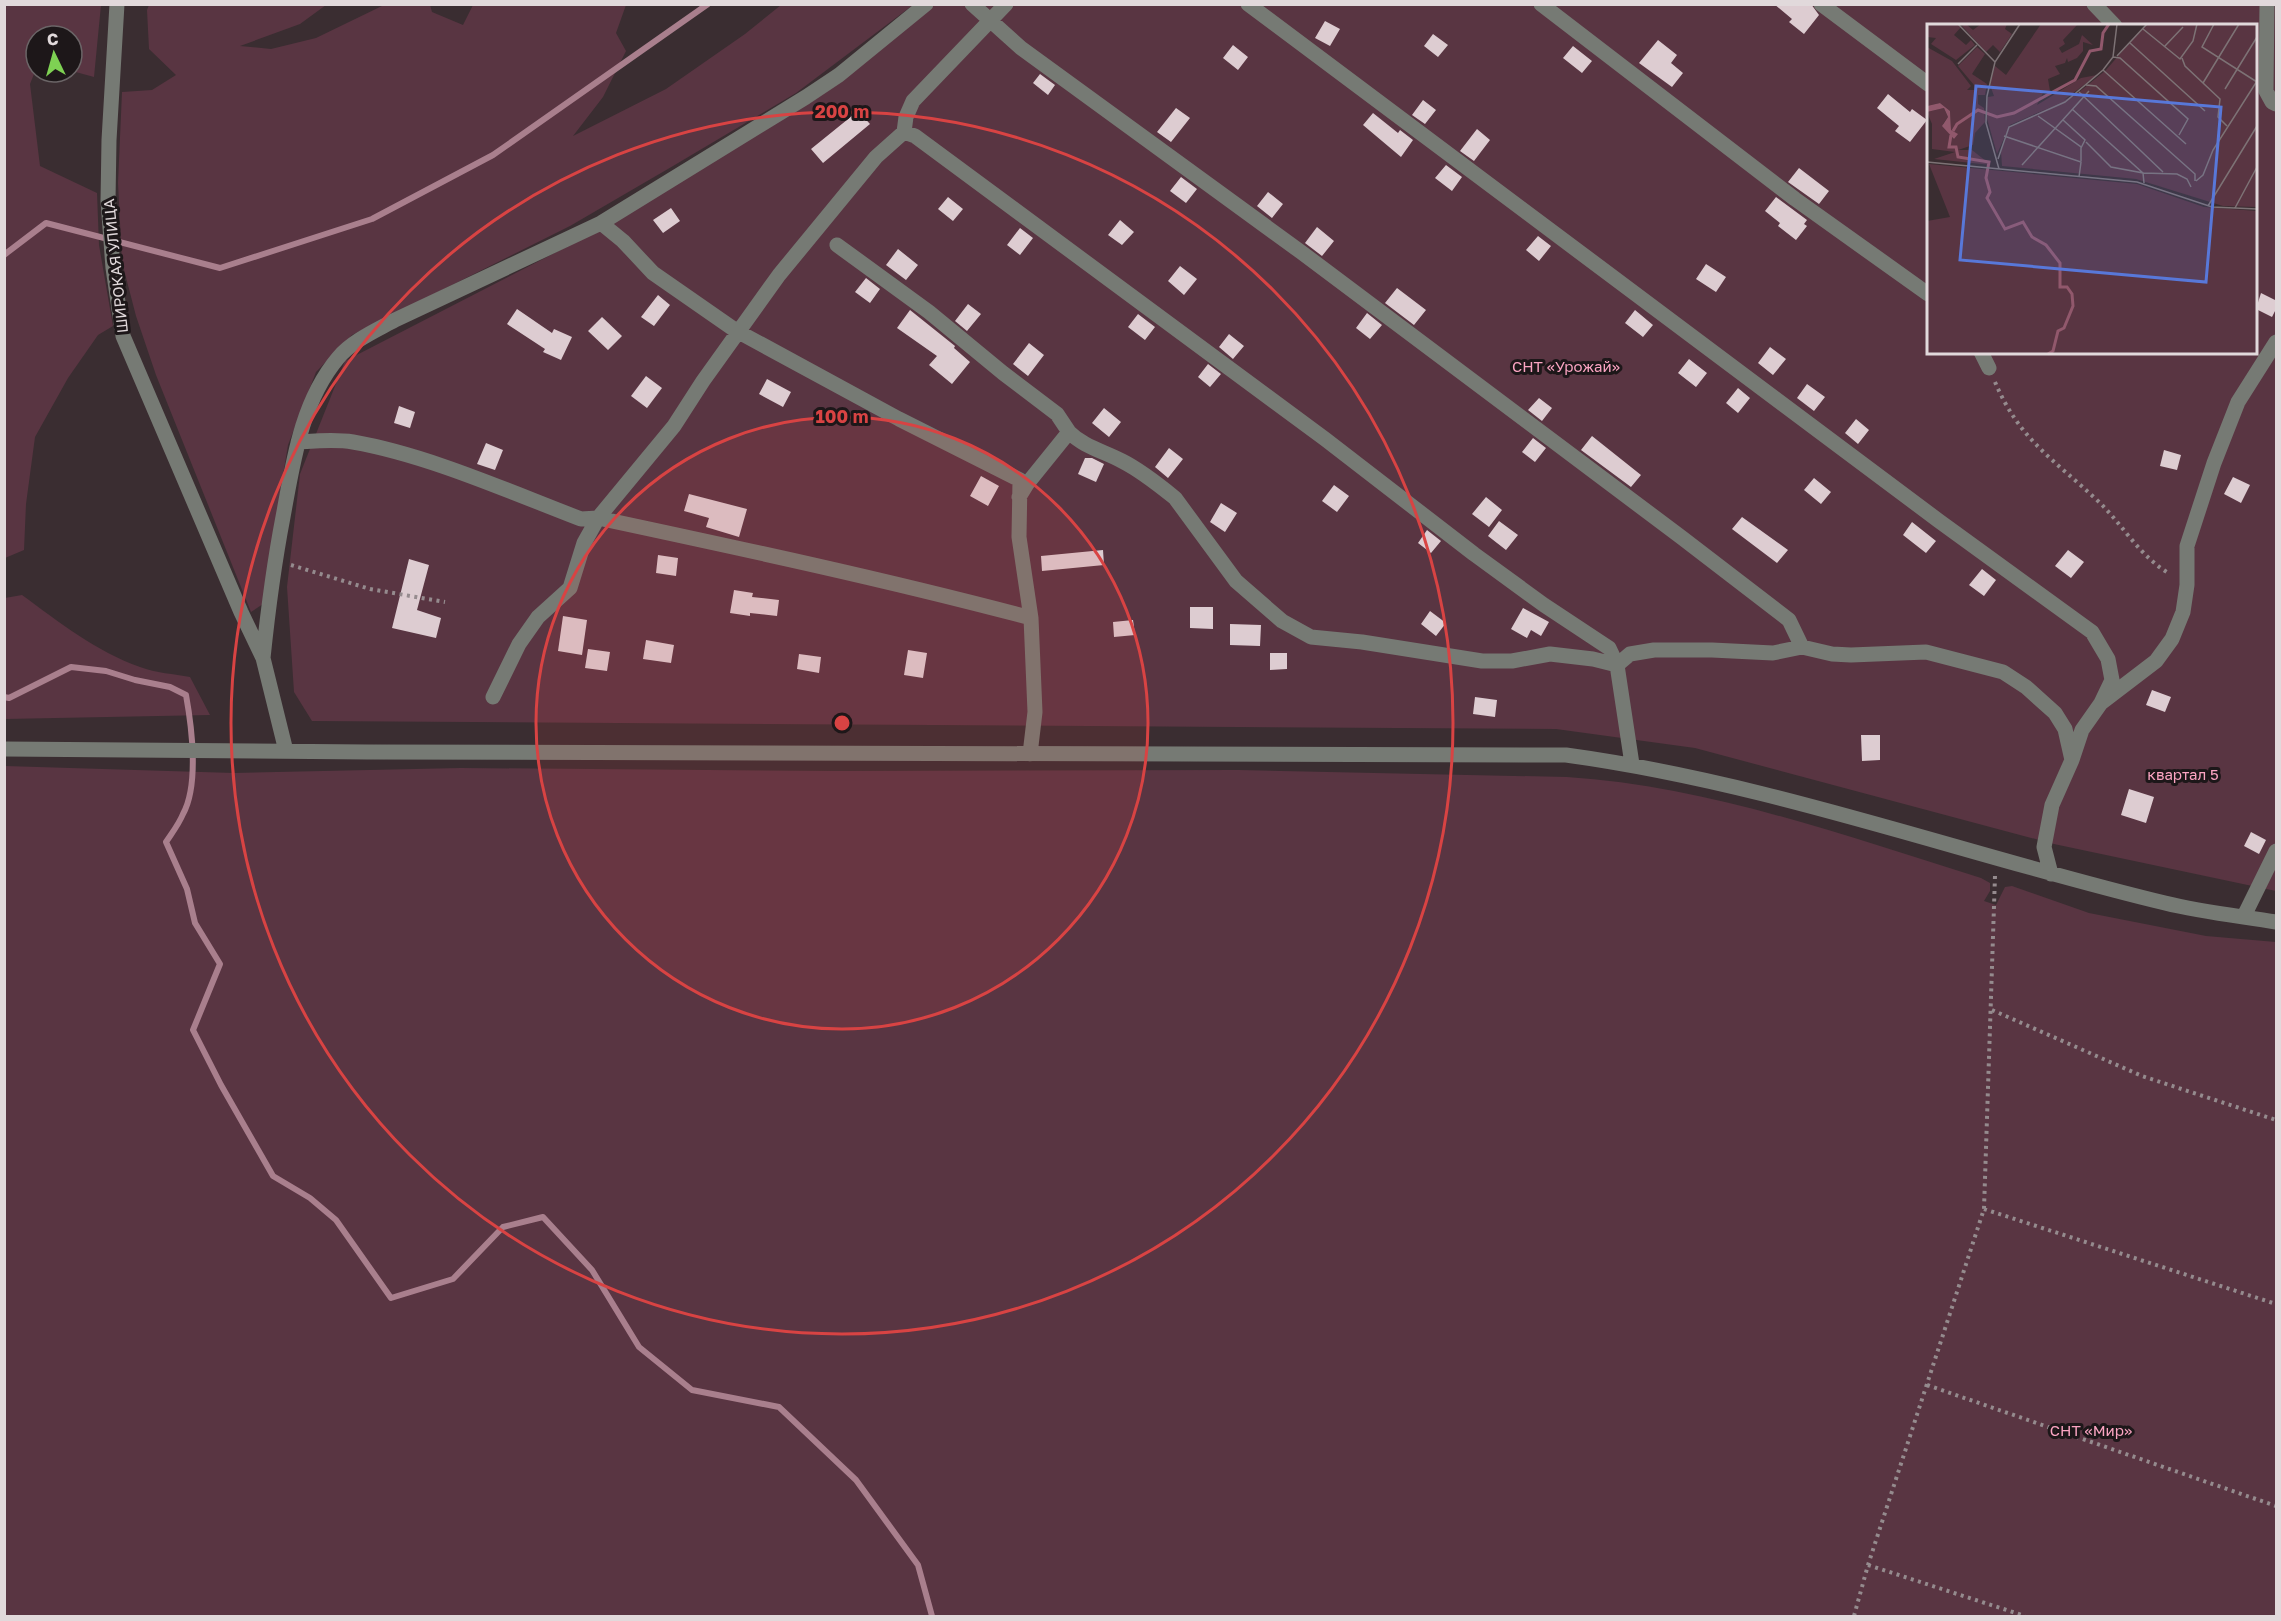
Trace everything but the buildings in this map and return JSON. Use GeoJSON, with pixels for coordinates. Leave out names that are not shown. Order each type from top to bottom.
{"type":"FeatureCollection","features":[{"type":"Feature","properties":{"kind":"street","name":"ШИРОКАЯ УЛИЦА"},"geometry":{"type":"LineString","coordinates":[[117,4],[108,201],[123,336],[262,658]]}},
{"type":"Feature","properties":{"kind":"street"},"geometry":{"type":"LineString","coordinates":[[286,751],[262,658],[274,559],[292,461],[298,442],[323,377],[340,356],[364,337],[496,271],[601,224],[814,92],[839,75],[926,4]]}},
{"type":"Feature","properties":{"kind":"street"},"geometry":{"type":"LineString","coordinates":[[972,4],[1021,48],[1301,252],[1682,537],[1789,620],[1802,647]]}},
{"type":"Feature","properties":{"kind":"street"},"geometry":{"type":"LineString","coordinates":[[493,697],[519,644],[538,617],[570,588],[584,543],[598,518],[674,426],[703,381],[779,275],[876,158],[904,132],[906,117],[913,101],[1006,4]]}},
{"type":"Feature","properties":{"kind":"street"},"geometry":{"type":"LineString","coordinates":[[1248,4],[1948,528],[2092,632],[2108,659],[2112,680],[2101,703],[2082,730],[2072,760],[2052,805],[2044,848],[2051,874]]}},
{"type":"Feature","properties":{"kind":"street"},"geometry":{"type":"LineString","coordinates":[[1541,4],[1795,199],[1925,287]]}},
{"type":"Feature","properties":{"kind":"street"},"geometry":{"type":"LineString","coordinates":[[1821,4],[1927,83]]}},
{"type":"Feature","properties":{"kind":"street"},"geometry":{"type":"LineString","coordinates":[[2094,4],[2113,24]]}},
{"type":"Feature","properties":{"kind":"street"},"geometry":{"type":"LineString","coordinates":[[2267,4],[2266,91],[2272,102],[2277,104]]}},
{"type":"Feature","properties":{"kind":"street"},"geometry":{"type":"LineString","coordinates":[[904,132],[915,136],[989,189],[1325,439],[1474,554],[1544,605],[1609,648],[1617,664],[1632,764]]}},
{"type":"Feature","properties":{"kind":"street"},"geometry":{"type":"LineString","coordinates":[[601,224],[623,241],[653,273],[739,332],[899,419],[1020,480],[1019,537],[1031,618],[1035,712],[1030,754]]}},
{"type":"Feature","properties":{"kind":"street"},"geometry":{"type":"LineString","coordinates":[[837,245],[929,312],[1003,373],[1058,414],[1078,442],[1122,461],[1175,498],[1236,581],[1282,621],[1311,637],[1362,642],[1482,661],[1512,661],[1550,654],[1593,658],[1617,664]]}},
{"type":"Feature","properties":{"kind":"street"},"geometry":{"type":"LineString","coordinates":[[2101,703],[2156,661],[2172,639],[2183,612],[2187,585],[2187,546],[2214,463],[2238,402],[2277,342]]}},
{"type":"Feature","properties":{"kind":"street"},"geometry":{"type":"LineString","coordinates":[[1982,354],[1989,368]]}},
{"type":"Feature","properties":{"kind":"street"},"geometry":{"type":"LineString","coordinates":[[1019,497],[1069,432]]}},
{"type":"Feature","properties":{"kind":"street"},"geometry":{"type":"LineString","coordinates":[[298,442],[352,442],[396,452],[463,474],[581,519],[598,518],[932,591],[1031,618]]}},
{"type":"Feature","properties":{"kind":"street"},"geometry":{"type":"LineString","coordinates":[[1617,664],[1630,654],[1654,650],[1773,653],[1802,647],[1832,654],[1851,655],[1926,652],[2003,672],[2026,687],[2055,713],[2065,729],[2072,760]]}},
{"type":"Feature","properties":{"kind":"street"},"geometry":{"type":"LineString","coordinates":[[4,749],[1566,755],[1632,764],[1739,787],[2051,874],[2168,904],[2277,922]]}},
{"type":"Feature","properties":{"kind":"street"},"geometry":{"type":"LineString","coordinates":[[2244,916],[2277,851]]}},
{"type":"Feature","properties":{"kind":"path"},"geometry":{"type":"LineString","coordinates":[[1989,368],[2002,401],[2021,430],[2049,459],[2099,503],[2155,566],[2176,577]]}},
{"type":"Feature","properties":{"kind":"path"},"geometry":{"type":"LineString","coordinates":[[274,559],[370,589],[445,602]]}},
{"type":"Feature","properties":{"kind":"path"},"geometry":{"type":"LineString","coordinates":[[1854,1617],[1868,1565],[1984,1209],[1995,857]]}},
{"type":"Feature","properties":{"kind":"path"},"geometry":{"type":"LineString","coordinates":[[1992,1010],[2142,1076],[2277,1120]]}},
{"type":"Feature","properties":{"kind":"path"},"geometry":{"type":"LineString","coordinates":[[1984,1209],[2277,1304]]}},
{"type":"Feature","properties":{"kind":"path"},"geometry":{"type":"LineString","coordinates":[[1927,1385],[2277,1506]]}},
{"type":"Feature","properties":{"kind":"path"},"geometry":{"type":"LineString","coordinates":[[1868,1565],[2025,1617]]}},
{"type":"Feature","properties":{"kind":"green space"},"geometry":{"type":"Polygon","coordinates":[[[4,5],[101,5],[94,77],[84,74],[84,24],[24,24],[24,84],[30,84],[40,166],[97,193],[99,245],[113,326],[98,335],[68,378],[35,437],[26,504],[24,550],[5,558],[4,5]]]}},
{"type":"Feature","properties":{"kind":"green space"},"geometry":{"type":"Polygon","coordinates":[[[149,5],[326,5],[300,24],[240,46],[271,49],[316,38],[384,5],[430,5],[432,12],[463,25],[473,5],[626,5],[616,33],[626,51],[603,97],[573,136],[666,89],[745,34],[781,5],[913,5],[796,93],[673,166],[570,226],[352,335],[316,372],[288,445],[278,506],[269,600],[251,612],[156,375],[136,316],[122,262],[118,183],[122,92],[152,90],[176,75],[149,49],[147,10],[149,5]]]}},
{"type":"Feature","properties":{"kind":"green space","name":"СНТ «Урожай»"},"geometry":{"type":"Polygon","coordinates":[[[930,5],[2276,5],[2276,891],[2054,844],[1695,748],[1556,729],[312,721],[294,692],[287,587],[300,474],[345,361],[607,226],[930,5]]]}},
{"type":"Feature","properties":{"kind":"green space"},"geometry":{"type":"Polygon","coordinates":[[[22,595],[79,636],[124,661],[146,669],[190,677],[210,715],[5,719],[5,598],[22,595]]]}},
{"type":"Feature","properties":{"kind":"green space","name":"СНТ «Мир»"},"geometry":{"type":"Polygon","coordinates":[[[5,766],[234,773],[461,768],[838,771],[1238,770],[1567,777],[1620,782],[1672,791],[1776,815],[1828,830],[1981,878],[1990,883],[1990,891],[1984,901],[1996,905],[2005,887],[2012,886],[2089,913],[2206,936],[2276,942],[2276,1616],[5,1616],[5,766]]]}},
{"type":"Feature","properties":{"kind":"waterway"},"geometry":{"type":"LineString","coordinates":[[4,255],[46,223],[220,268],[372,219],[493,155],[708,4]]}},
{"type":"Feature","properties":{"kind":"waterway"},"geometry":{"type":"LineString","coordinates":[[4,697],[9,698],[71,667],[106,671],[170,687],[186,695],[193,756],[191,788],[181,818],[166,842],[187,889],[195,923],[220,964],[193,1030],[221,1085],[273,1176],[310,1198],[336,1220],[391,1298],[453,1279],[503,1227],[543,1217],[592,1270],[639,1347],[692,1390],[779,1407],[856,1480],[918,1565],[932,1616]]}},
{"type":"Feature","properties":{"kind":"park label","name":"квартал 5"},"geometry":{"type":"Point","coordinates":[2183,775]}}]}
